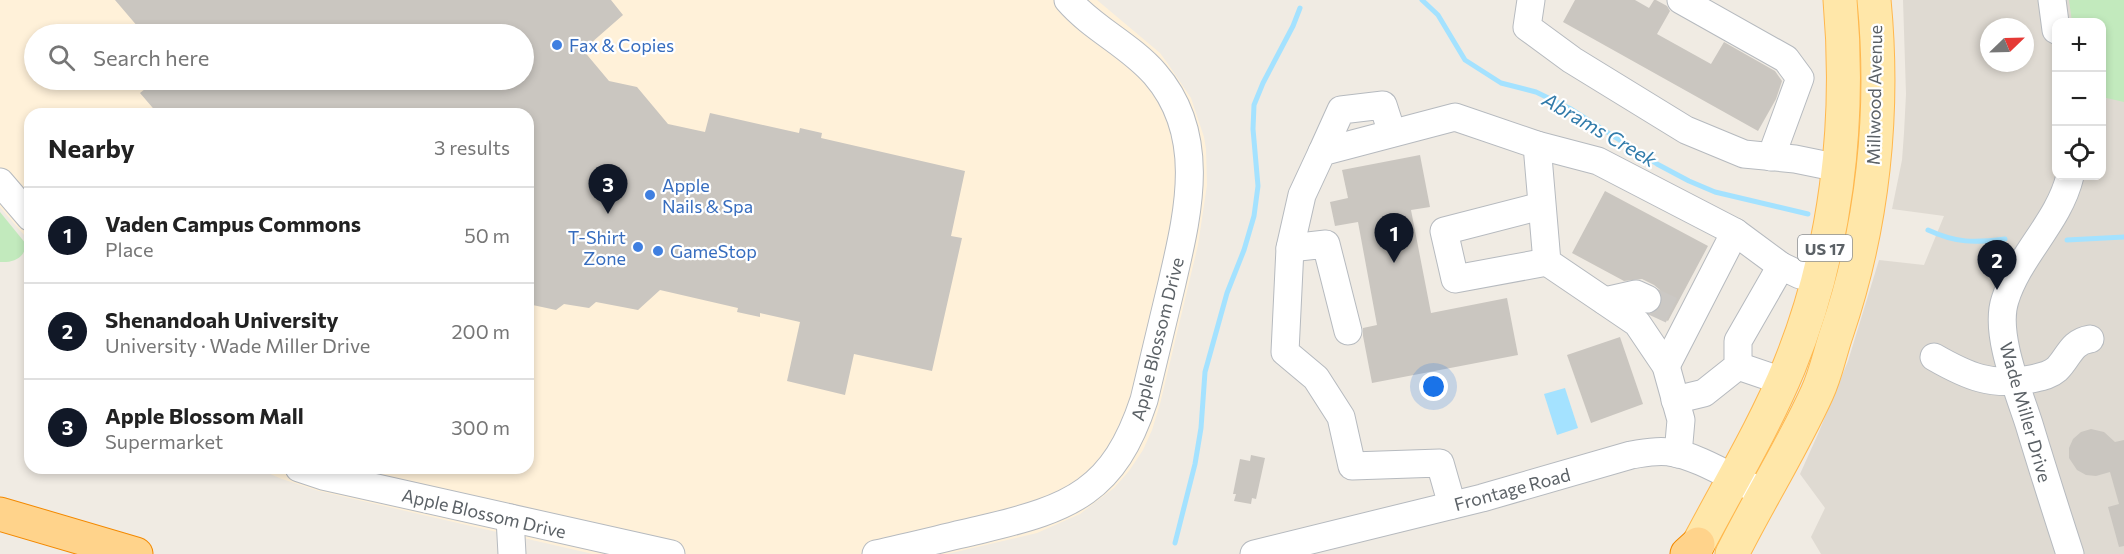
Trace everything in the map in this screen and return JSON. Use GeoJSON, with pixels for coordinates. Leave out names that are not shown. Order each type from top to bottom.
{"type":"FeatureCollection","features":[{"type":"Feature","properties":{"kind":"highway"},"geometry":{"type":"LineString","coordinates":[[0,514],[136,554]]}},
{"type":"Feature","properties":{"kind":"main road","name":"Millwood Avenue"},"geometry":{"type":"LineString","coordinates":[[1733,478],[1765,420],[1782,381],[1812,306],[1819,277],[1835,202],[1839,168],[1843,95],[1843,31],[1840,0]]}},
{"type":"Feature","properties":{"kind":"main road","name":"Millwood Avenue"},"geometry":{"type":"LineString","coordinates":[[1764,493],[1819,391],[1857,268],[1867,220],[1876,139],[1877,78],[1874,0]]}},
{"type":"Feature","properties":{"kind":"main road","name":"US 17"},"geometry":{"type":"LineString","coordinates":[[1693,551],[1733,478]]}},
{"type":"Feature","properties":{"kind":"main road","name":"US 17"},"geometry":{"type":"LineString","coordinates":[[1732,554],[1764,493]]}},
{"type":"Feature","properties":{"kind":"street","name":"Apple Blossom Drive"},"geometry":{"type":"LineString","coordinates":[[876,554],[1032,518],[1072,500],[1103,477],[1128,442],[1136,424],[1144,400],[1182,242],[1190,184],[1188,141],[1176,105],[1156,74],[1098,28],[1068,0]]}},
{"type":"Feature","properties":{"kind":"street"},"geometry":{"type":"LineString","coordinates":[[1532,0],[1527,27],[1572,60],[1686,130],[1744,154],[1839,168]]}},
{"type":"Feature","properties":{"kind":"street"},"geometry":{"type":"LineString","coordinates":[[1681,0],[1786,59],[1800,78],[1772,157]]}},
{"type":"Feature","properties":{"kind":"street"},"geometry":{"type":"LineString","coordinates":[[2052,0],[2054,18]]}},
{"type":"Feature","properties":{"kind":"street"},"geometry":{"type":"LineString","coordinates":[[1452,505],[1440,463],[1352,466],[1341,417],[1316,378],[1285,352],[1290,248],[1302,195],[1322,152],[1455,117],[1537,146],[1598,161],[1735,232],[1781,266],[1800,275],[1819,277]]}},
{"type":"Feature","properties":{"kind":"street"},"geometry":{"type":"LineString","coordinates":[[1537,146],[1547,262]]}},
{"type":"Feature","properties":{"kind":"street","name":"Wade Miller Drive"},"geometry":{"type":"LineString","coordinates":[[2069,180],[2062,200],[2013,278],[2002,314],[2004,339],[2016,382],[2070,554]]}},
{"type":"Feature","properties":{"kind":"street"},"geometry":{"type":"LineString","coordinates":[[0,182],[24,210]]}},
{"type":"Feature","properties":{"kind":"street"},"geometry":{"type":"LineString","coordinates":[[1541,206],[1444,231],[1455,279],[1547,262],[1637,323],[1666,366],[1680,420],[1678,453]]}},
{"type":"Feature","properties":{"kind":"street"},"geometry":{"type":"LineString","coordinates":[[1666,366],[1681,316],[1735,232]]}},
{"type":"Feature","properties":{"kind":"street"},"geometry":{"type":"LineString","coordinates":[[1290,248],[1326,244],[1348,331]]}},
{"type":"Feature","properties":{"kind":"street"},"geometry":{"type":"LineString","coordinates":[[1738,366],[1738,341],[1781,266]]}},
{"type":"Feature","properties":{"kind":"street"},"geometry":{"type":"LineString","coordinates":[[1605,301],[1636,294],[1647,299]]}},
{"type":"Feature","properties":{"kind":"street"},"geometry":{"type":"LineString","coordinates":[[1934,357],[1981,379],[1992,382],[2016,382],[2049,374],[2059,367],[2075,344],[2090,339]]}},
{"type":"Feature","properties":{"kind":"street"},"geometry":{"type":"LineString","coordinates":[[1738,366],[1782,381]]}},
{"type":"Feature","properties":{"kind":"street"},"geometry":{"type":"LineString","coordinates":[[1675,400],[1704,393],[1738,366]]}},
{"type":"Feature","properties":{"kind":"street","name":"Frontage Road"},"geometry":{"type":"LineString","coordinates":[[1254,554],[1452,505],[1631,455],[1651,452],[1686,455],[1764,493]]}},
{"type":"Feature","properties":{"kind":"street","name":"Apple Blossom Drive"},"geometry":{"type":"LineString","coordinates":[[317,474],[671,554]]}},
{"type":"Feature","properties":{"kind":"street"},"geometry":{"type":"LineString","coordinates":[[510,518],[512,554]]}},
{"type":"Feature","properties":{"kind":"shaded area"},"geometry":{"type":"Polygon","coordinates":[[[0,0],[1097,0],[1160,53],[1191,98],[1206,149],[1207,185],[1198,245],[1160,404],[1143,450],[1114,488],[1080,514],[1037,533],[947,554],[593,554],[319,491],[270,474],[534,474],[534,108],[24,108],[24,235],[0,207],[0,0]]]}},
{"type":"Feature","properties":{"kind":"shaded area"},"geometry":{"type":"Polygon","coordinates":[[[1903,0],[2124,0],[2124,554],[1821,554],[1811,537],[1825,508],[1800,474],[1848,361],[1879,260],[1924,265],[1944,216],[1892,209],[1902,160],[1906,94],[1903,0]]]}},
{"type":"Feature","properties":{"kind":"green space"},"geometry":{"type":"Polygon","coordinates":[[[2069,0],[2124,0],[2124,102],[2106,98],[2106,18],[2071,18],[2069,0]]]}},
{"type":"Feature","properties":{"kind":"green space"},"geometry":{"type":"Polygon","coordinates":[[[0,212],[24,242],[24,251],[18,259],[0,262],[0,212]]]}},
{"type":"Feature","properties":{"kind":"water"},"geometry":{"type":"Polygon","coordinates":[[[1565,388],[1578,428],[1557,435],[1544,394],[1565,388]]]}},
{"type":"Feature","properties":{"kind":"building"},"geometry":{"type":"Polygon","coordinates":[[[115,0],[611,0],[623,15],[583,50],[609,81],[637,87],[668,124],[705,132],[710,113],[799,133],[800,128],[822,133],[821,138],[965,171],[951,236],[962,238],[932,371],[854,354],[845,395],[787,381],[800,322],[760,313],[760,317],[737,312],[738,308],[660,290],[638,310],[596,302],[589,308],[564,304],[556,310],[534,305],[534,108],[153,108],[140,93],[144,90],[534,90],[534,24],[135,24],[115,0]]]}},
{"type":"Feature","properties":{"kind":"building"},"geometry":{"type":"Polygon","coordinates":[[[1575,0],[1635,0],[1649,8],[1656,0],[1667,6],[1670,11],[1657,34],[1711,64],[1724,42],[1775,71],[1782,81],[1776,99],[1758,131],[1563,22],[1575,0]]]}},
{"type":"Feature","properties":{"kind":"building"},"geometry":{"type":"Polygon","coordinates":[[[1420,155],[1430,207],[1411,210],[1431,313],[1507,298],[1518,355],[1372,383],[1363,328],[1377,325],[1358,222],[1335,226],[1330,202],[1348,198],[1342,170],[1420,155]]]}},
{"type":"Feature","properties":{"kind":"building"},"geometry":{"type":"Polygon","coordinates":[[[1605,191],[1708,246],[1668,321],[1654,313],[1661,306],[1663,298],[1660,290],[1654,285],[1642,279],[1624,281],[1572,253],[1605,191]]]}},
{"type":"Feature","properties":{"kind":"building"},"geometry":{"type":"Polygon","coordinates":[[[1620,337],[1643,404],[1591,423],[1567,355],[1620,337]]]}},
{"type":"Feature","properties":{"kind":"building"},"geometry":{"type":"Polygon","coordinates":[[[2091,429],[2104,432],[2115,442],[2124,440],[2124,546],[2119,547],[2108,507],[2119,504],[2110,472],[2096,476],[2086,475],[2077,470],[2069,458],[2069,448],[2073,439],[2081,432],[2091,429]]]}},
{"type":"Feature","properties":{"kind":"building"},"geometry":{"type":"Polygon","coordinates":[[[1251,455],[1265,458],[1256,499],[1252,498],[1251,504],[1234,501],[1236,494],[1233,494],[1240,459],[1250,461],[1251,455]]]}},
{"type":"Feature","properties":{"kind":"waterway","name":"Abrams Creek"},"geometry":{"type":"LineString","coordinates":[[1422,0],[1438,15],[1465,60],[1501,83],[1536,92],[1571,109],[1657,164],[1689,181],[1715,192],[1808,214]]}},
{"type":"Feature","properties":{"kind":"waterway"},"geometry":{"type":"LineString","coordinates":[[1175,543],[1195,464],[1201,428],[1205,372],[1227,293],[1244,250],[1254,216],[1258,186],[1253,129],[1254,105],[1300,8]]}},
{"type":"Feature","properties":{"kind":"waterway","name":"Abrams Creek"},"geometry":{"type":"LineString","coordinates":[[1928,230],[1965,241],[2005,239]]}},
{"type":"Feature","properties":{"kind":"waterway","name":"Abrams Creek"},"geometry":{"type":"LineString","coordinates":[[2067,240],[2124,237]]}},
{"type":"Feature","properties":{"kind":"tunnel"},"geometry":{"type":"LineString","coordinates":[[1647,299],[1673,311]]}},
{"type":"Feature","properties":{"kind":"place","name":"Fax & Copies"},"geometry":{"type":"Point","coordinates":[557,45]}},
{"type":"Feature","properties":{"kind":"place","name":"Apple Nails & Spa"},"geometry":{"type":"Point","coordinates":[650,195]}},
{"type":"Feature","properties":{"kind":"place","name":"Apple Blossom Mall"},"geometry":{"type":"Point","coordinates":[608,214]}},
{"type":"Feature","properties":{"kind":"place","name":"T-Shirt Zone"},"geometry":{"type":"Point","coordinates":[638,247]}},
{"type":"Feature","properties":{"kind":"place","name":"GameStop"},"geometry":{"type":"Point","coordinates":[658,251]}},
{"type":"Feature","properties":{"kind":"place","name":"Vaden Campus Commons"},"geometry":{"type":"Point","coordinates":[1394,263]}},
{"type":"Feature","properties":{"kind":"place","name":"Shenandoah University"},"geometry":{"type":"Point","coordinates":[1997,290]}}]}
